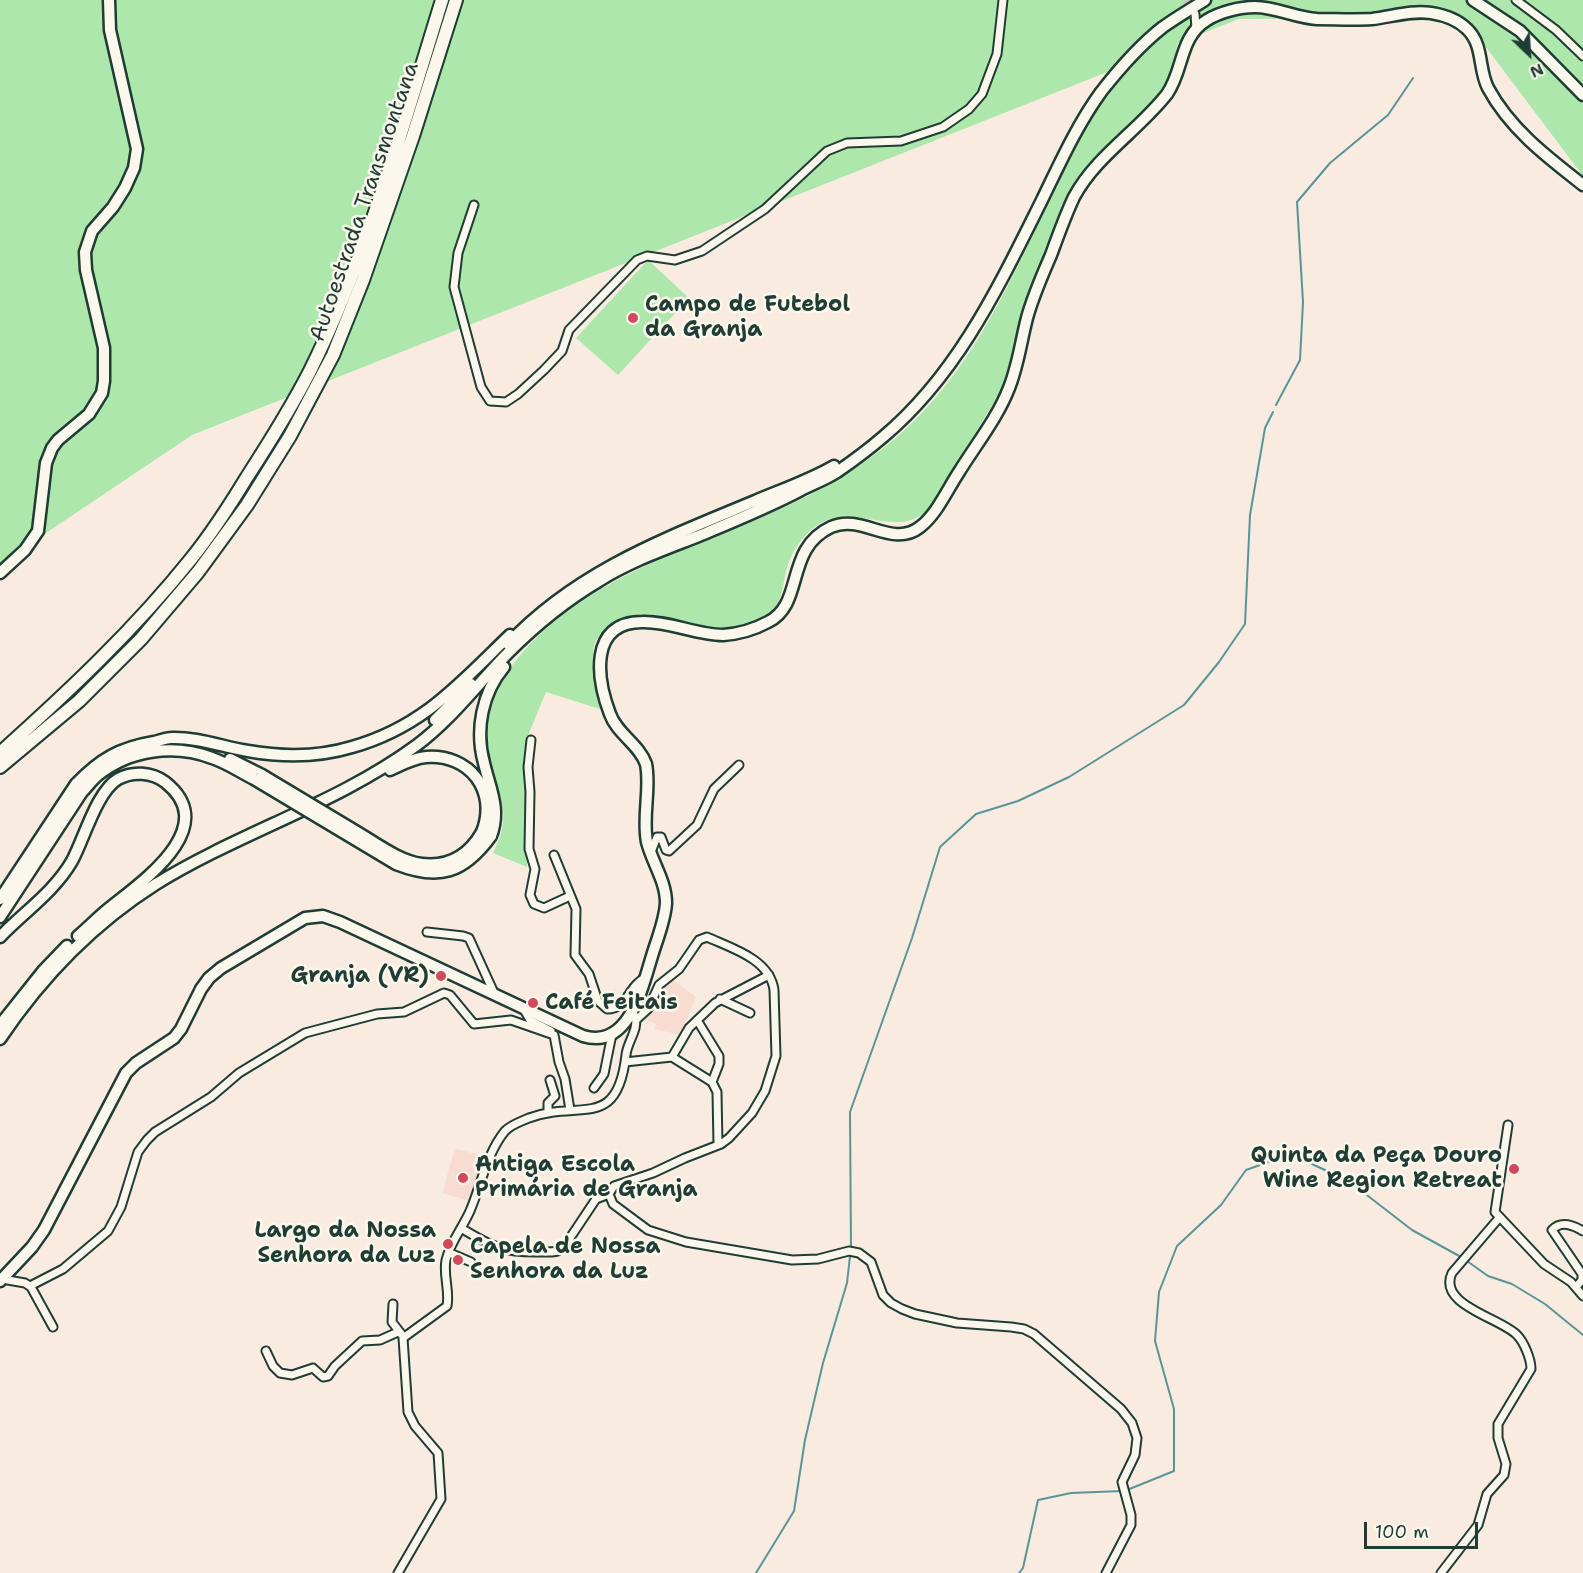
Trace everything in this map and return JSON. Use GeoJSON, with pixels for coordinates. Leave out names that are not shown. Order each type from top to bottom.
{"type":"FeatureCollection","features":[{"type":"Feature","properties":{"kind":"highway","name":"Autoestrada Transmontana"},"geometry":{"type":"LineString","coordinates":[[0,753],[70,690],[129,631],[185,566],[233,499],[276,431],[309,372],[337,311],[371,220],[442,0]]}},
{"type":"Feature","properties":{"kind":"highway","name":"Autoestrada Transmontana"},"geometry":{"type":"LineString","coordinates":[[0,767],[79,701],[141,639],[198,572],[248,505],[290,436],[333,355],[363,280],[413,136],[456,0]]}},
{"type":"Feature","properties":{"kind":"main road"},"geometry":{"type":"LineString","coordinates":[[0,573],[28,547],[39,531],[46,463],[51,450],[58,440],[91,412],[103,390],[104,348],[86,270],[86,248],[92,231],[126,188],[134,168],[137,149],[110,30],[110,0]]}},
{"type":"Feature","properties":{"kind":"main road"},"geometry":{"type":"LineString","coordinates":[[0,1031],[39,980],[104,917],[137,891],[239,833],[340,785],[407,745],[442,714],[532,620],[578,585],[614,563],[647,547],[832,467],[881,430],[932,379],[970,324],[1063,141],[1095,90],[1125,53],[1157,23],[1192,0]]}},
{"type":"Feature","properties":{"kind":"main road"},"geometry":{"type":"LineString","coordinates":[[0,1039],[47,977],[118,910],[156,885],[239,841],[344,790],[397,759],[453,714],[509,652],[539,625],[599,580],[640,560],[763,510],[835,473],[885,435],[937,383],[976,328],[1069,144],[1100,94],[1130,58],[1161,28],[1205,0]]}},
{"type":"Feature","properties":{"kind":"main road"},"geometry":{"type":"LineString","coordinates":[[1473,0],[1520,31],[1583,95]]}},
{"type":"Feature","properties":{"kind":"main road"},"geometry":{"type":"LineString","coordinates":[[1487,0],[1524,26],[1583,85]]}},
{"type":"Feature","properties":{"kind":"main road"},"geometry":{"type":"LineString","coordinates":[[1,1280],[44,1230],[128,1070],[174,1038],[181,1029],[201,988],[216,972],[292,924],[311,916],[329,918],[588,1037],[602,1038],[612,1034],[634,1016],[666,904],[664,890],[651,854],[645,823],[648,778],[646,764],[640,751],[613,721],[603,687],[599,661],[601,649],[607,638],[621,627],[634,622],[722,635],[758,626],[773,620],[783,610],[790,598],[800,560],[815,539],[827,529],[852,523],[899,536],[912,532],[925,523],[1008,392],[1032,303],[1075,196],[1097,166],[1167,94],[1174,81],[1185,45],[1196,29],[1206,21],[1225,13],[1256,7],[1314,18],[1366,19],[1419,12],[1433,13],[1451,19],[1462,25],[1474,37],[1485,82],[1510,120],[1537,148],[1583,185]]}},
{"type":"Feature","properties":{"kind":"main road"},"geometry":{"type":"LineString","coordinates":[[0,899],[76,784],[91,768],[110,755],[132,746],[171,738],[275,755],[309,754],[350,748],[379,738],[399,730],[442,701],[532,614],[574,581],[600,565],[664,534],[777,492]]}},
{"type":"Feature","properties":{"kind":"main road"},"geometry":{"type":"LineString","coordinates":[[160,741],[194,745],[217,752],[396,864],[412,871],[436,873],[454,870],[471,860],[496,815],[495,799],[484,764],[480,741],[480,723],[484,703],[498,674],[539,625]]}},
{"type":"Feature","properties":{"kind":"main road"},"geometry":{"type":"LineString","coordinates":[[0,917],[82,792],[97,775],[115,764],[136,755],[161,750],[190,751],[214,758],[258,777]]}},
{"type":"Feature","properties":{"kind":"main road"},"geometry":{"type":"LineString","coordinates":[[239,841],[344,794],[404,763],[424,757],[448,759],[472,772],[480,783],[487,801],[486,834]]}},
{"type":"Feature","properties":{"kind":"main road"},"geometry":{"type":"LineString","coordinates":[[0,937],[40,900],[71,863],[101,797],[109,786],[119,778],[133,774],[149,774],[162,779],[171,787],[179,798],[184,819],[180,838],[169,856],[53,960],[31,984],[0,1025]]}},
{"type":"Feature","properties":{"kind":"street"},"geometry":{"type":"LineString","coordinates":[[474,205],[458,253],[454,287],[481,387],[490,401],[506,402],[518,394],[562,351],[569,330],[637,260],[647,256],[675,260],[702,251],[765,210],[827,152],[847,143],[901,141],[942,127],[969,109],[982,94],[997,54],[1003,0]]}},
{"type":"Feature","properties":{"kind":"street"},"geometry":{"type":"LineString","coordinates":[[1516,0],[1556,30],[1583,56]]}},
{"type":"Feature","properties":{"kind":"street"},"geometry":{"type":"LineString","coordinates":[[531,740],[528,767],[529,849],[535,869],[530,889],[531,899],[536,906],[544,908],[570,896]]}},
{"type":"Feature","properties":{"kind":"street"},"geometry":{"type":"LineString","coordinates":[[651,854],[657,837],[662,838],[665,848],[669,851],[697,825],[714,789],[739,765]]}},
{"type":"Feature","properties":{"kind":"street"},"geometry":{"type":"LineString","coordinates":[[554,855],[576,912],[575,955],[589,974],[596,997],[602,1006],[610,1010],[620,1006],[634,985],[645,978]]}},
{"type":"Feature","properties":{"kind":"street"},"geometry":{"type":"LineString","coordinates":[[427,932],[469,938],[495,995]]}},
{"type":"Feature","properties":{"kind":"street"},"geometry":{"type":"LineString","coordinates":[[266,1351],[273,1366],[280,1373],[295,1374],[314,1368],[325,1377],[331,1375],[335,1366],[362,1341],[380,1340],[401,1334],[447,1306],[446,1264],[461,1228],[470,1212],[495,1148],[504,1133],[514,1124],[548,1112],[593,1110],[608,1103],[617,1089],[626,1062],[634,1016],[648,1009],[659,985],[681,967],[703,937],[754,960],[769,975],[774,990],[777,1048],[775,1060],[765,1091],[756,1108],[727,1140],[647,1176],[615,1185],[609,1194],[596,1199],[564,1247],[558,1251],[519,1253],[497,1248],[461,1228]]}},
{"type":"Feature","properties":{"kind":"street"},"geometry":{"type":"LineString","coordinates":[[672,1057],[689,1028],[720,999],[769,975]]}},
{"type":"Feature","properties":{"kind":"street"},"geometry":{"type":"LineString","coordinates":[[1,1280],[30,1286],[63,1269],[108,1231],[121,1207],[138,1152],[149,1137],[211,1097],[239,1073],[305,1033],[377,1014],[404,1012],[446,993],[474,1024],[511,1020],[554,1035]]}},
{"type":"Feature","properties":{"kind":"street"},"geometry":{"type":"LineString","coordinates":[[720,999],[750,1013]]}},
{"type":"Feature","properties":{"kind":"street"},"geometry":{"type":"LineString","coordinates":[[523,1008],[530,1020],[551,1030],[554,1035],[570,1110]]}},
{"type":"Feature","properties":{"kind":"street"},"geometry":{"type":"LineString","coordinates":[[697,1020],[719,1056],[712,1082]]}},
{"type":"Feature","properties":{"kind":"street"},"geometry":{"type":"LineString","coordinates":[[594,1088],[604,1074],[612,1034]]}},
{"type":"Feature","properties":{"kind":"street"},"geometry":{"type":"LineString","coordinates":[[626,1062],[672,1057],[712,1082],[717,1092],[718,1145]]}},
{"type":"Feature","properties":{"kind":"street"},"geometry":{"type":"LineString","coordinates":[[548,1112],[548,1103],[555,1096],[550,1080]]}},
{"type":"Feature","properties":{"kind":"street"},"geometry":{"type":"LineString","coordinates":[[1508,1125],[1495,1212],[1544,1264],[1569,1280],[1580,1284]]}},
{"type":"Feature","properties":{"kind":"street"},"geometry":{"type":"LineString","coordinates":[[609,1194],[615,1207],[640,1225],[675,1239],[792,1260],[818,1259],[846,1252],[856,1252],[870,1260],[883,1295],[899,1308],[960,1324],[1011,1327],[1031,1332],[1118,1406],[1131,1420],[1136,1435],[1136,1450],[1123,1478],[1131,1525],[1106,1573]]}},
{"type":"Feature","properties":{"kind":"street"},"geometry":{"type":"LineString","coordinates":[[1441,1573],[1478,1525],[1487,1494],[1504,1475],[1506,1464],[1498,1438],[1498,1424],[1531,1369],[1530,1360],[1518,1335],[1499,1322],[1471,1309],[1457,1298],[1450,1284],[1450,1275],[1499,1218]]}},
{"type":"Feature","properties":{"kind":"street"},"geometry":{"type":"LineString","coordinates":[[1583,1230],[1566,1224],[1558,1225],[1552,1230],[1580,1271],[1583,1278],[1580,1284],[1583,1296]]}},
{"type":"Feature","properties":{"kind":"street"},"geometry":{"type":"LineString","coordinates":[[450,1253],[471,1262]]}},
{"type":"Feature","properties":{"kind":"street"},"geometry":{"type":"LineString","coordinates":[[30,1286],[53,1327]]}},
{"type":"Feature","properties":{"kind":"street"},"geometry":{"type":"LineString","coordinates":[[393,1304],[392,1319],[401,1334],[408,1412],[415,1426],[438,1453],[441,1499],[398,1573]]}},
{"type":"Feature","properties":{"kind":"shaded area"},"geometry":{"type":"Polygon","coordinates":[[[672,979],[696,997],[681,1035],[655,1029],[656,1024],[643,1019],[651,1011],[660,989],[672,979]]]}},
{"type":"Feature","properties":{"kind":"shaded area","name":"Antiga Escola Primária de Granja"},"geometry":{"type":"Polygon","coordinates":[[[457,1149],[483,1156],[485,1161],[470,1201],[442,1193],[454,1152],[457,1149]]]}},
{"type":"Feature","properties":{"kind":"green space"},"geometry":{"type":"Polygon","coordinates":[[[0,0],[1583,0],[1583,176],[1464,18],[1239,19],[1178,43],[1168,84],[1156,100],[1083,174],[1070,191],[1022,309],[1001,391],[929,509],[918,517],[906,521],[893,522],[842,517],[822,522],[803,538],[794,551],[777,605],[768,615],[751,624],[721,630],[650,618],[636,618],[623,620],[610,626],[598,637],[593,652],[594,674],[603,710],[546,692],[527,738],[527,867],[493,853],[500,837],[503,811],[490,762],[486,728],[492,699],[506,674],[531,643],[560,617],[592,595],[662,559],[804,498],[853,470],[898,436],[931,403],[959,367],[984,328],[1007,288],[1067,163],[1089,123],[1135,61],[192,435],[0,564],[0,0]]]}},
{"type":"Feature","properties":{"kind":"green space","name":"Campo de Futebol da Granja"},"geometry":{"type":"Polygon","coordinates":[[[648,260],[689,298],[618,375],[576,338],[648,260]]]}},
{"type":"Feature","properties":{"kind":"waterway"},"geometry":{"type":"LineString","coordinates":[[1276,405],[1300,360],[1303,302],[1297,202],[1330,163],[1388,115],[1413,78]]}},
{"type":"Feature","properties":{"kind":"waterway"},"geometry":{"type":"LineString","coordinates":[[851,1247],[850,1112],[912,938],[940,847],[976,814],[1018,801],[1069,777],[1184,705],[1219,662],[1245,624],[1250,515],[1265,428],[1273,412]]}},
{"type":"Feature","properties":{"kind":"waterway"},"geometry":{"type":"LineString","coordinates":[[1127,1490],[1174,1471],[1174,1409],[1155,1341],[1159,1292],[1177,1246],[1221,1205],[1246,1170],[1291,1154],[1350,1182],[1412,1230],[1461,1257]]}},
{"type":"Feature","properties":{"kind":"waterway"},"geometry":{"type":"LineString","coordinates":[[756,1573],[794,1511],[805,1440],[823,1363],[847,1283],[850,1256]]}},
{"type":"Feature","properties":{"kind":"waterway"},"geometry":{"type":"LineString","coordinates":[[1467,1261],[1488,1276],[1512,1284],[1545,1304],[1583,1335]]}},
{"type":"Feature","properties":{"kind":"waterway"},"geometry":{"type":"LineString","coordinates":[[1019,1573],[1023,1568],[1038,1500],[1071,1493],[1122,1491]]}},
{"type":"Feature","properties":{"kind":"tunnel"},"geometry":{"type":"LineString","coordinates":[[1186,0],[1194,12]]}},
{"type":"Feature","properties":{"kind":"place","name":"Campo de Futebol da Granja"},"geometry":{"type":"Point","coordinates":[633,318]}},
{"type":"Feature","properties":{"kind":"place","name":"Granja (VR)"},"geometry":{"type":"Point","coordinates":[441,976]}},
{"type":"Feature","properties":{"kind":"place","name":"Café Feitais"},"geometry":{"type":"Point","coordinates":[533,1003]}},
{"type":"Feature","properties":{"kind":"place","name":"Quinta da Peça Douro Wine Region Retreat"},"geometry":{"type":"Point","coordinates":[1514,1169]}},
{"type":"Feature","properties":{"kind":"place","name":"Antiga Escola Primária de Granja"},"geometry":{"type":"Point","coordinates":[463,1178]}},
{"type":"Feature","properties":{"kind":"place","name":"Largo da Nossa Senhora da Luz"},"geometry":{"type":"Point","coordinates":[448,1244]}},
{"type":"Feature","properties":{"kind":"place","name":"Capela de Nossa Senhora da Luz"},"geometry":{"type":"Point","coordinates":[458,1260]}}]}
